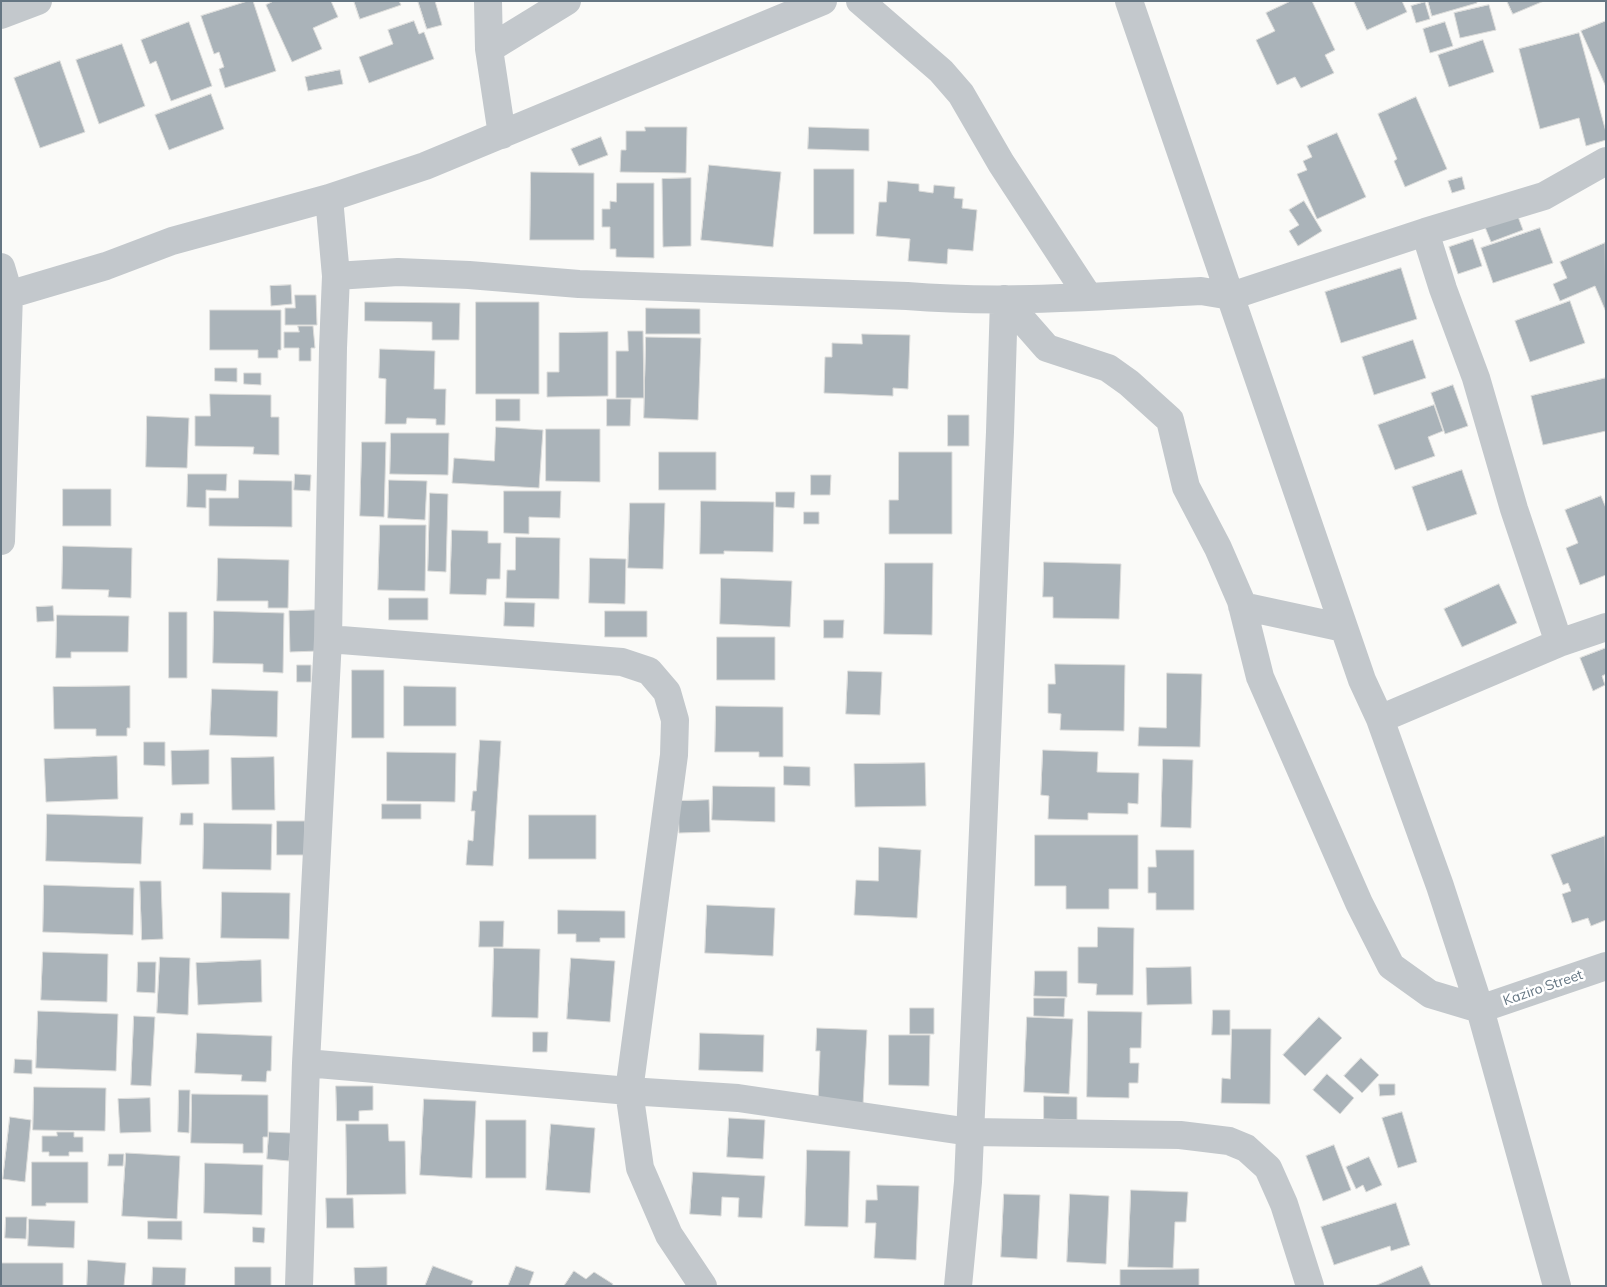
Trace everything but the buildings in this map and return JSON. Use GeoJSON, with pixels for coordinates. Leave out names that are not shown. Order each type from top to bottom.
{"type":"FeatureCollection","features":[{"type":"Feature","properties":{"kind":"street"},"geometry":{"type":"LineString","coordinates":[[1,15],[38,1]]}},
{"type":"Feature","properties":{"kind":"street"},"geometry":{"type":"LineString","coordinates":[[488,1],[489,50],[502,135]]}},
{"type":"Feature","properties":{"kind":"street"},"geometry":{"type":"LineString","coordinates":[[489,50],[567,1]]}},
{"type":"Feature","properties":{"kind":"street"},"geometry":{"type":"LineString","coordinates":[[5,295],[106,266],[172,241],[329,198],[425,166],[823,1]]}},
{"type":"Feature","properties":{"kind":"street"},"geometry":{"type":"LineString","coordinates":[[860,1],[941,72],[960,94],[1001,162],[1088,296]]}},
{"type":"Feature","properties":{"kind":"street"},"geometry":{"type":"LineString","coordinates":[[1129,1],[1362,680],[1380,718],[1440,886],[1480,1009],[1557,1286]]}},
{"type":"Feature","properties":{"kind":"street"},"geometry":{"type":"LineString","coordinates":[[336,276],[398,272],[469,275],[579,284],[949,299],[1004,299],[1201,291],[1231,296],[1425,232],[1544,196],[1606,160]]}},
{"type":"Feature","properties":{"kind":"street"},"geometry":{"type":"LineString","coordinates":[[299,1286],[306,1063],[328,640],[336,276],[329,198]]}},
{"type":"Feature","properties":{"kind":"street"},"geometry":{"type":"LineString","coordinates":[[1425,232],[1443,289],[1476,378],[1514,509],[1559,643]]}},
{"type":"Feature","properties":{"kind":"street"},"geometry":{"type":"LineString","coordinates":[[1,267],[5,295],[1,541]]}},
{"type":"Feature","properties":{"kind":"street"},"geometry":{"type":"LineString","coordinates":[[1004,299],[1047,348],[1108,368],[1129,383],[1170,420],[1186,487],[1218,548],[1242,606],[1260,678],[1359,903],[1391,966],[1430,994],[1480,1009]]}},
{"type":"Feature","properties":{"kind":"street"},"geometry":{"type":"LineString","coordinates":[[958,1286],[968,1182],[1004,299]]}},
{"type":"Feature","properties":{"kind":"street"},"geometry":{"type":"LineString","coordinates":[[1242,606],[1344,628]]}},
{"type":"Feature","properties":{"kind":"street"},"geometry":{"type":"LineString","coordinates":[[1380,718],[1559,643],[1606,627]]}},
{"type":"Feature","properties":{"kind":"street"},"geometry":{"type":"LineString","coordinates":[[328,640],[622,662],[649,672],[667,692],[675,720],[674,755],[630,1091],[640,1168],[668,1235],[703,1286]]}},
{"type":"Feature","properties":{"kind":"street","name":"Kaziro Street"},"geometry":{"type":"LineString","coordinates":[[1480,1009],[1606,966]]}},
{"type":"Feature","properties":{"kind":"street"},"geometry":{"type":"LineString","coordinates":[[306,1063],[630,1091],[738,1098],[970,1132],[1180,1135],[1228,1141],[1246,1148],[1268,1168],[1284,1204],[1310,1286]]}}]}
